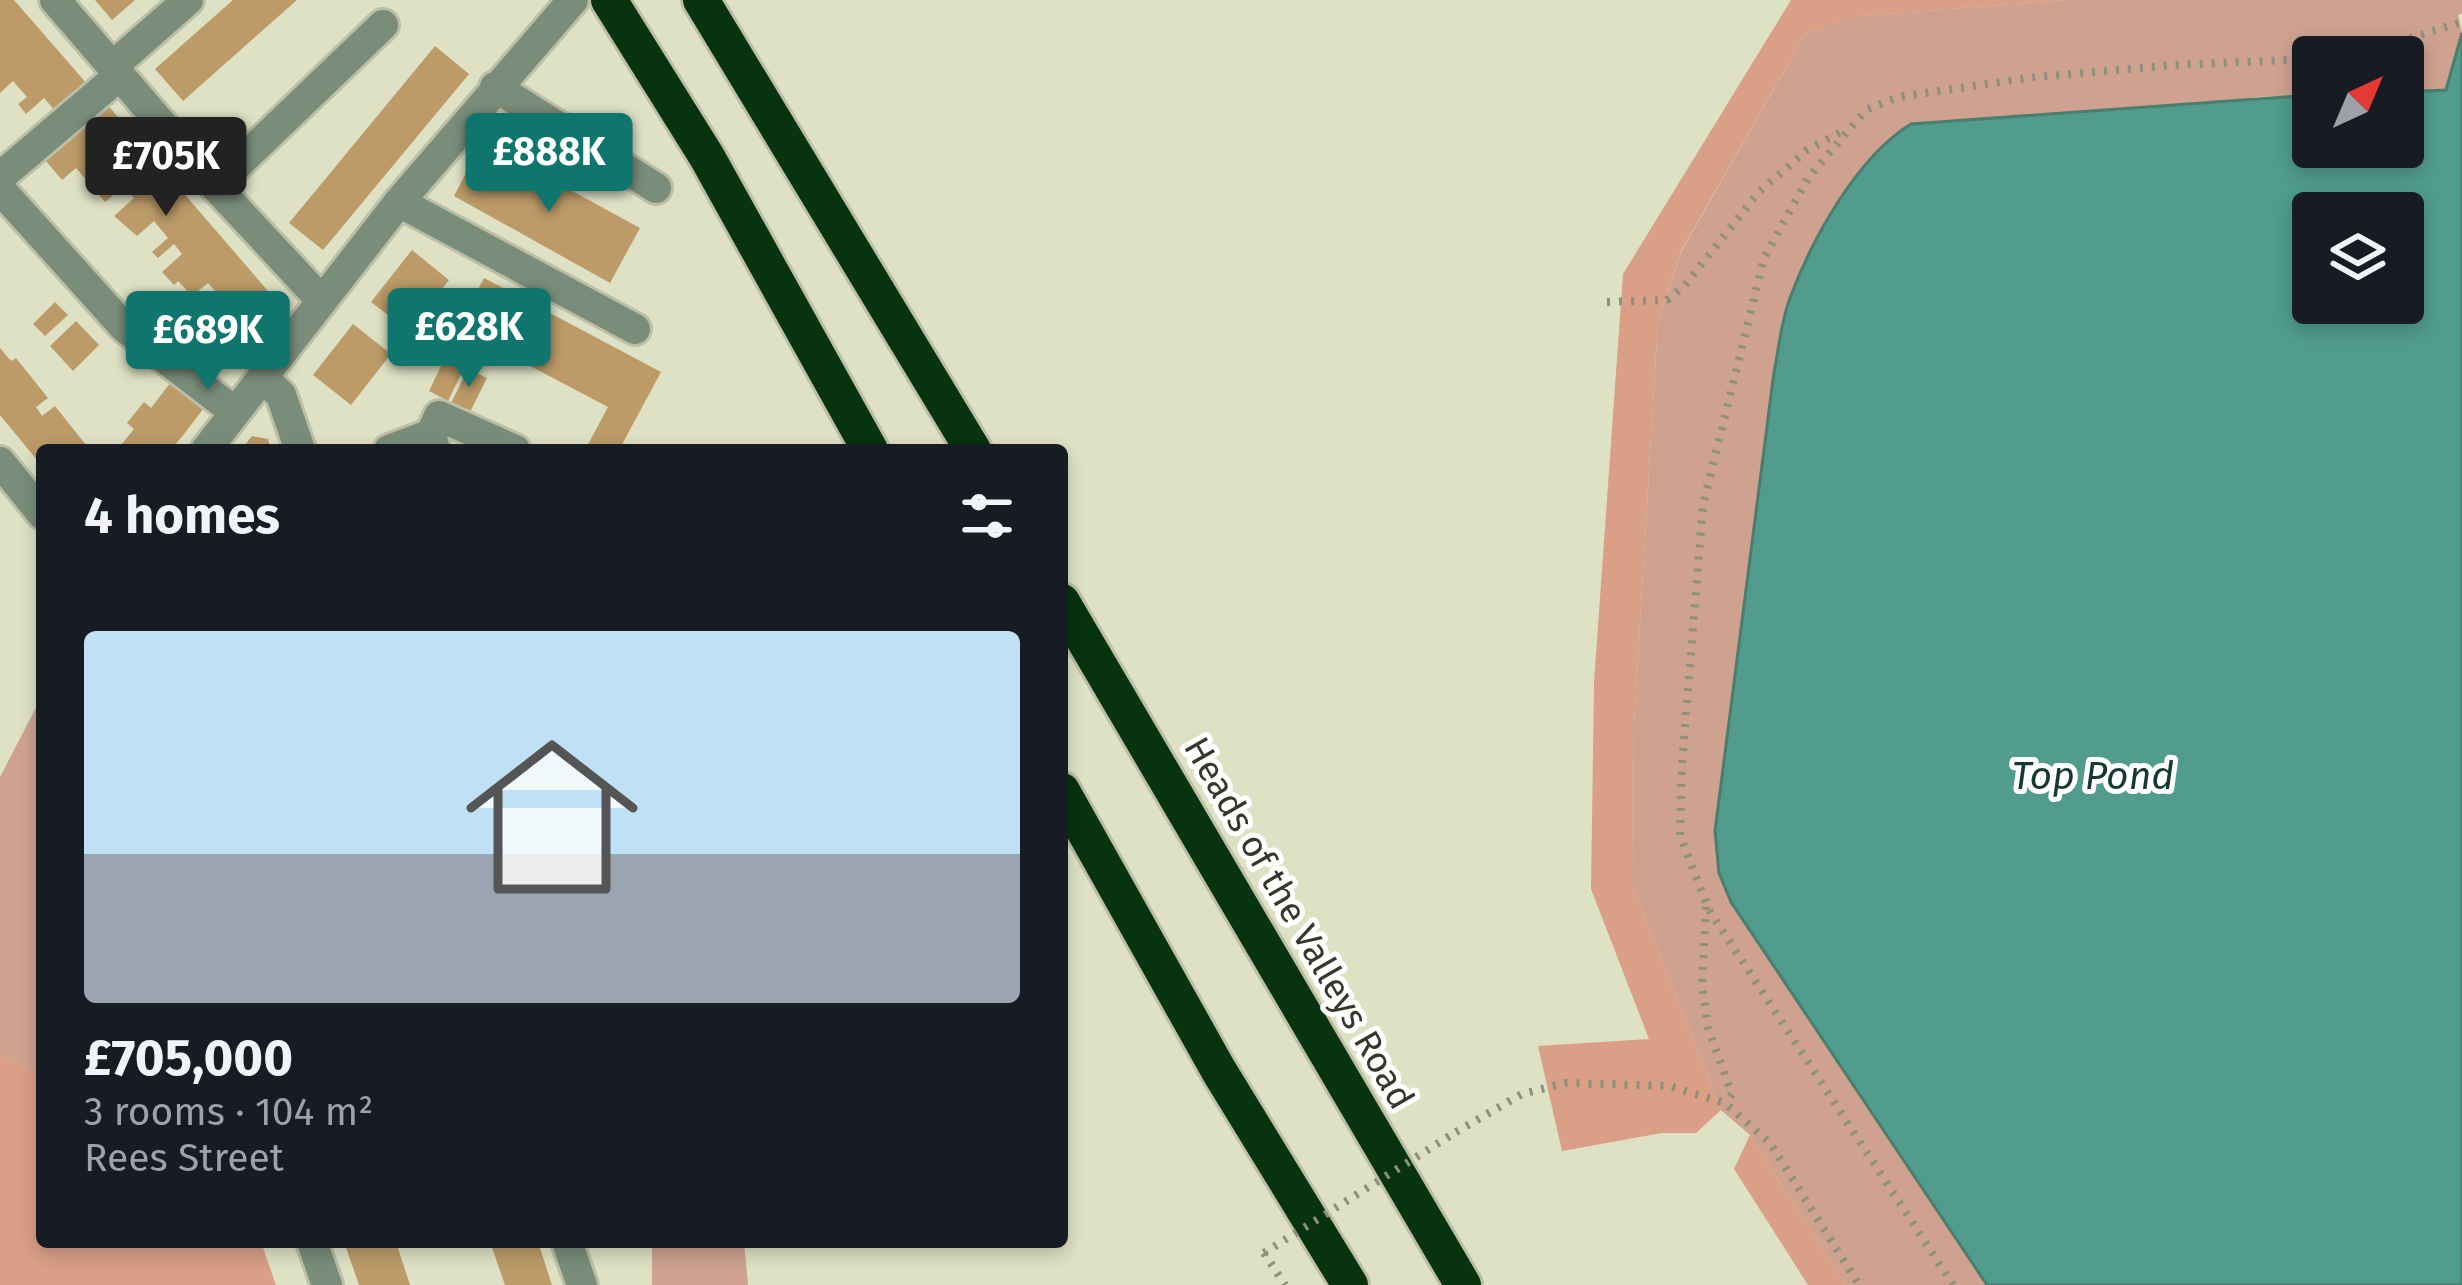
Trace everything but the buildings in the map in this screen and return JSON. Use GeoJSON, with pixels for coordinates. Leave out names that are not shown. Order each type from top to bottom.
{"type":"FeatureCollection","features":[{"type":"Feature","properties":{"kind":"highway"},"geometry":{"type":"LineString","coordinates":[[609,0],[707,157],[868,444]]}},
{"type":"Feature","properties":{"kind":"highway"},"geometry":{"type":"LineString","coordinates":[[700,0],[969,444]]}},
{"type":"Feature","properties":{"kind":"highway","name":"Heads of the Valleys Road"},"geometry":{"type":"LineString","coordinates":[[1068,612],[1463,1285]]}},
{"type":"Feature","properties":{"kind":"highway"},"geometry":{"type":"LineString","coordinates":[[1068,802],[1219,1071],[1350,1285]]}},
{"type":"Feature","properties":{"kind":"street"},"geometry":{"type":"LineString","coordinates":[[55,0],[322,301]]}},
{"type":"Feature","properties":{"kind":"street"},"geometry":{"type":"LineString","coordinates":[[0,177],[188,0]]}},
{"type":"Feature","properties":{"kind":"street"},"geometry":{"type":"LineString","coordinates":[[211,444],[399,202],[573,0]]}},
{"type":"Feature","properties":{"kind":"street"},"geometry":{"type":"LineString","coordinates":[[215,185],[383,26]]}},
{"type":"Feature","properties":{"kind":"street"},"geometry":{"type":"LineString","coordinates":[[495,87],[656,188]]}},
{"type":"Feature","properties":{"kind":"street"},"geometry":{"type":"LineString","coordinates":[[0,189],[124,327],[235,412]]}},
{"type":"Feature","properties":{"kind":"street"},"geometry":{"type":"LineString","coordinates":[[399,202],[635,329]]}},
{"type":"Feature","properties":{"kind":"street"},"geometry":{"type":"LineString","coordinates":[[262,377],[281,395],[298,444]]}},
{"type":"Feature","properties":{"kind":"street"},"geometry":{"type":"LineString","coordinates":[[433,442],[439,416],[502,444]]}},
{"type":"Feature","properties":{"kind":"street"},"geometry":{"type":"LineString","coordinates":[[0,462],[36,507]]}},
{"type":"Feature","properties":{"kind":"street"},"geometry":{"type":"LineString","coordinates":[[314,1248],[327,1285]]}},
{"type":"Feature","properties":{"kind":"street"},"geometry":{"type":"LineString","coordinates":[[570,1248],[582,1285]]}},
{"type":"Feature","properties":{"kind":"path"},"geometry":{"type":"LineString","coordinates":[[2417,36],[2462,22]]}},
{"type":"Feature","properties":{"kind":"path"},"geometry":{"type":"LineString","coordinates":[[1953,1285],[1706,902],[1680,836],[1703,505],[1764,257],[1808,178],[1866,110],[1898,97],[2028,78],[2292,60]]}},
{"type":"Feature","properties":{"kind":"path"},"geometry":{"type":"LineString","coordinates":[[1607,302],[1666,300],[1685,285],[1758,193],[1807,150],[1852,127]]}},
{"type":"Feature","properties":{"kind":"path"},"geometry":{"type":"LineString","coordinates":[[1706,902],[1702,985],[1708,1028],[1732,1094],[1725,1103]]}},
{"type":"Feature","properties":{"kind":"path"},"geometry":{"type":"LineString","coordinates":[[1285,1285],[1264,1252],[1522,1094],[1565,1083],[1669,1086],[1725,1103],[1770,1143],[1859,1285]]}},
{"type":"Feature","properties":{"kind":"shaded area"},"geometry":{"type":"Polygon","coordinates":[[[1791,0],[2064,0],[1860,16],[1806,33],[1681,251],[1658,320],[1634,725],[1633,887],[1721,1110],[1696,1133],[1662,1133],[1562,1151],[1538,1046],[1649,1039],[1591,889],[1594,682],[1623,274],[1791,0]]]}},
{"type":"Feature","properties":{"kind":"shaded area"},"geometry":{"type":"Polygon","coordinates":[[[2064,0],[2462,0],[2458,15],[2462,33],[2446,90],[2424,91],[2424,36],[2292,36],[2292,96],[2255,97],[1774,372],[1715,831],[1719,873],[1731,902],[1987,1285],[1846,1285],[1750,1135],[1721,1110],[1633,887],[1634,725],[1658,320],[1681,252],[1806,33],[1859,16],[2064,0]]]}},
{"type":"Feature","properties":{"kind":"shaded area"},"geometry":{"type":"Polygon","coordinates":[[[36,708],[36,1071],[0,1054],[0,777],[36,708]]]}},
{"type":"Feature","properties":{"kind":"shaded area"},"geometry":{"type":"Polygon","coordinates":[[[0,1054],[36,1071],[36,1248],[263,1248],[276,1285],[0,1285],[0,1054]]]}},
{"type":"Feature","properties":{"kind":"shaded area"},"geometry":{"type":"Polygon","coordinates":[[[1750,1135],[1846,1285],[1808,1285],[1734,1169],[1750,1135]]]}},
{"type":"Feature","properties":{"kind":"shaded area"},"geometry":{"type":"Polygon","coordinates":[[[652,1248],[745,1248],[748,1285],[652,1285],[652,1248]]]}},
{"type":"Feature","properties":{"kind":"water","name":"Top Pond"},"geometry":{"type":"Polygon","coordinates":[[[2462,33],[2462,1285],[1987,1285],[1731,902],[1719,873],[1715,831],[1774,372],[1790,298],[1838,201],[1872,157],[1911,124],[2292,97],[2292,168],[2424,168],[2424,91],[2446,90],[2462,33]]]}}]}
